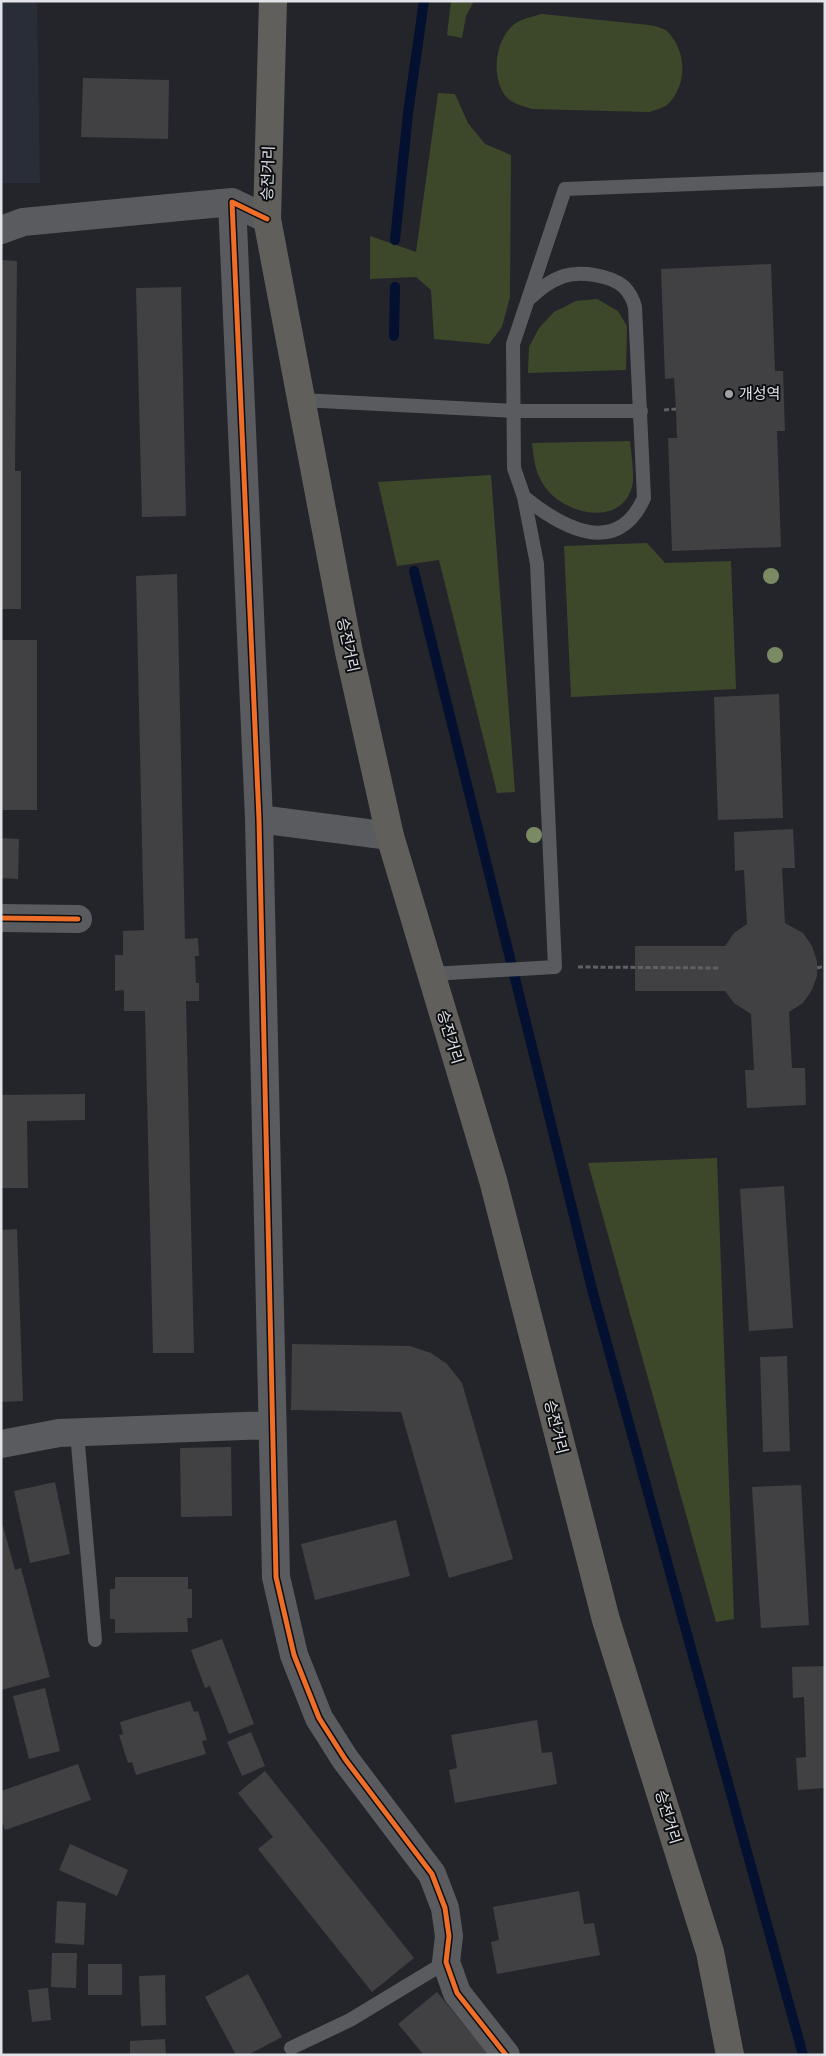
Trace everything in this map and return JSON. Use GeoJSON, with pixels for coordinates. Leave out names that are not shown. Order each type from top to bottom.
{"type":"FeatureCollection","features":[{"type":"Feature","properties":{"kind":"main road","name":"승전거리"},"geometry":{"type":"LineString","coordinates":[[273,1],[266,218],[348,652],[390,836],[493,1180],[606,1620],[710,1952],[730,2055]]}},
{"type":"Feature","properties":{"kind":"street"},"geometry":{"type":"LineString","coordinates":[[9,223],[232,202],[266,218]]}},
{"type":"Feature","properties":{"kind":"street"},"geometry":{"type":"LineString","coordinates":[[232,202],[259,819],[276,1577],[294,1655],[319,1718],[340,1751],[432,1874],[445,1908],[449,1936],[446,1962],[457,1993],[506,2055]]}},
{"type":"Feature","properties":{"kind":"street"},"geometry":{"type":"LineString","coordinates":[[259,819],[390,836]]}},
{"type":"Feature","properties":{"kind":"street"},"geometry":{"type":"LineString","coordinates":[[1,918],[78,918]]}},
{"type":"Feature","properties":{"kind":"street"},"geometry":{"type":"LineString","coordinates":[[1,1444],[59,1433],[272,1425]]}},
{"type":"Feature","properties":{"kind":"lane"},"geometry":{"type":"LineString","coordinates":[[432,974],[548,967],[537,564],[524,497],[514,468],[513,344],[565,189],[825,179]]}},
{"type":"Feature","properties":{"kind":"lane"},"geometry":{"type":"LineString","coordinates":[[524,497],[560,523],[584,531],[604,533],[622,526],[637,514],[644,498],[636,307],[632,296],[622,286],[600,277],[586,275],[565,276],[546,284],[528,300]]}},
{"type":"Feature","properties":{"kind":"lane"},"geometry":{"type":"LineString","coordinates":[[301,400],[513,411],[641,411]]}},
{"type":"Feature","properties":{"kind":"lane"},"geometry":{"type":"LineString","coordinates":[[77,1433],[95,1640]]}},
{"type":"Feature","properties":{"kind":"lane"},"geometry":{"type":"LineString","coordinates":[[291,2048],[350,2020],[446,1962]]}},
{"type":"Feature","properties":{"kind":"path"},"geometry":{"type":"LineString","coordinates":[[817,968],[825,966]]}},
{"type":"Feature","properties":{"kind":"path"},"geometry":{"type":"LineString","coordinates":[[548,967],[720,968]]}},
{"type":"Feature","properties":{"kind":"shaded area"},"geometry":{"type":"Polygon","coordinates":[[[1,1],[37,1],[40,183],[1,183],[1,1]]]}},
{"type":"Feature","properties":{"kind":"green space"},"geometry":{"type":"Polygon","coordinates":[[[451,1],[474,1],[466,16],[462,38],[447,35],[451,1]]]}},
{"type":"Feature","properties":{"kind":"green space"},"geometry":{"type":"Polygon","coordinates":[[[542,14],[649,25],[667,31],[674,39],[681,58],[682,78],[674,97],[667,105],[649,112],[532,109],[513,102],[504,94],[500,86],[497,69],[498,51],[505,35],[513,25],[542,14]]]}},
{"type":"Feature","properties":{"kind":"green space"},"geometry":{"type":"Polygon","coordinates":[[[438,93],[455,94],[468,123],[485,144],[511,155],[510,297],[502,327],[489,344],[434,339],[431,290],[416,277],[370,279],[370,236],[416,252],[438,93]]]}},
{"type":"Feature","properties":{"kind":"green space"},"geometry":{"type":"Polygon","coordinates":[[[597,299],[618,311],[627,326],[626,370],[528,373],[529,347],[539,328],[554,312],[576,301],[597,299]]]}},
{"type":"Feature","properties":{"kind":"green space"},"geometry":{"type":"Polygon","coordinates":[[[630,441],[633,471],[632,487],[626,500],[616,508],[604,512],[578,510],[554,496],[542,482],[534,461],[532,443],[630,441]]]}},
{"type":"Feature","properties":{"kind":"green space"},"geometry":{"type":"Polygon","coordinates":[[[491,475],[515,792],[497,793],[439,560],[397,566],[378,482],[491,475]]]}},
{"type":"Feature","properties":{"kind":"green space"},"geometry":{"type":"Polygon","coordinates":[[[647,543],[665,563],[731,561],[736,689],[571,697],[564,546],[647,543]]]}},
{"type":"Feature","properties":{"kind":"green space"},"geometry":{"type":"Polygon","coordinates":[[[717,1158],[734,1619],[716,1622],[588,1163],[717,1158]]]}},
{"type":"Feature","properties":{"kind":"building"},"geometry":{"type":"Polygon","coordinates":[[[83,78],[169,80],[168,139],[81,137],[83,78]]]}},
{"type":"Feature","properties":{"kind":"building"},"geometry":{"type":"Polygon","coordinates":[[[1,260],[17,261],[15,471],[21,471],[21,609],[1,609],[1,260]]]}},
{"type":"Feature","properties":{"kind":"building","name":"개성역"},"geometry":{"type":"Polygon","coordinates":[[[771,264],[775,371],[783,371],[785,431],[777,431],[781,547],[672,551],[668,438],[677,438],[676,409],[674,378],[665,379],[661,269],[771,264]]]}},
{"type":"Feature","properties":{"kind":"building"},"geometry":{"type":"Polygon","coordinates":[[[181,287],[186,516],[142,517],[136,288],[181,287]]]}},
{"type":"Feature","properties":{"kind":"building"},"geometry":{"type":"Polygon","coordinates":[[[177,574],[185,939],[198,938],[199,956],[195,956],[196,983],[199,983],[199,1001],[186,1001],[194,1353],[153,1353],[145,1011],[124,1011],[124,990],[115,991],[115,955],[123,955],[123,931],[144,930],[136,576],[177,574]]]}},
{"type":"Feature","properties":{"kind":"building"},"geometry":{"type":"Polygon","coordinates":[[[1,640],[37,640],[37,810],[1,810],[1,640]]]}},
{"type":"Feature","properties":{"kind":"building"},"geometry":{"type":"Polygon","coordinates":[[[779,694],[783,818],[718,820],[714,697],[779,694]]]}},
{"type":"Feature","properties":{"kind":"building"},"geometry":{"type":"Polygon","coordinates":[[[793,829],[795,868],[782,868],[785,923],[803,933],[812,946],[817,961],[817,976],[812,990],[803,1003],[789,1012],[792,1068],[805,1068],[806,1105],[747,1108],[745,1070],[754,1070],[751,1014],[734,1003],[725,991],[635,991],[635,946],[725,946],[734,933],[747,924],[744,870],[735,871],[734,832],[793,829]]]}},
{"type":"Feature","properties":{"kind":"building"},"geometry":{"type":"Polygon","coordinates":[[[1,838],[19,839],[18,879],[1,878],[1,838]]]}},
{"type":"Feature","properties":{"kind":"building"},"geometry":{"type":"Polygon","coordinates":[[[85,1094],[85,1120],[27,1121],[28,1188],[1,1188],[1,1095],[85,1094]]]}},
{"type":"Feature","properties":{"kind":"building"},"geometry":{"type":"Polygon","coordinates":[[[784,1186],[793,1328],[749,1331],[740,1189],[784,1186]]]}},
{"type":"Feature","properties":{"kind":"building"},"geometry":{"type":"Polygon","coordinates":[[[17,1229],[23,1401],[1,1402],[1,1230],[17,1229]]]}},
{"type":"Feature","properties":{"kind":"building"},"geometry":{"type":"Polygon","coordinates":[[[292,1344],[410,1346],[431,1353],[447,1364],[462,1383],[513,1559],[449,1578],[401,1412],[291,1410],[292,1344]]]}},
{"type":"Feature","properties":{"kind":"building"},"geometry":{"type":"Polygon","coordinates":[[[787,1356],[790,1451],[763,1452],[760,1357],[787,1356]]]}},
{"type":"Feature","properties":{"kind":"building"},"geometry":{"type":"Polygon","coordinates":[[[231,1447],[232,1516],[181,1517],[180,1448],[231,1447]]]}},
{"type":"Feature","properties":{"kind":"building"},"geometry":{"type":"Polygon","coordinates":[[[55,1482],[70,1554],[30,1563],[14,1491],[55,1482]]]}},
{"type":"Feature","properties":{"kind":"building"},"geometry":{"type":"Polygon","coordinates":[[[801,1485],[809,1625],[761,1628],[752,1487],[801,1485]]]}},
{"type":"Feature","properties":{"kind":"building"},"geometry":{"type":"Polygon","coordinates":[[[396,1520],[410,1576],[315,1600],[301,1544],[396,1520]]]}},
{"type":"Feature","properties":{"kind":"building"},"geometry":{"type":"Polygon","coordinates":[[[1,1526],[3,1526],[15,1570],[21,1568],[50,1677],[1,1690],[1,1526]]]}},
{"type":"Feature","properties":{"kind":"building"},"geometry":{"type":"Polygon","coordinates":[[[115,1577],[188,1577],[188,1589],[192,1589],[192,1618],[187,1618],[188,1632],[115,1633],[115,1619],[110,1619],[110,1589],[115,1589],[115,1577]]]}},
{"type":"Feature","properties":{"kind":"building"},"geometry":{"type":"Polygon","coordinates":[[[222,1639],[254,1724],[229,1734],[210,1686],[205,1688],[191,1650],[222,1639]]]}},
{"type":"Feature","properties":{"kind":"building"},"geometry":{"type":"Polygon","coordinates":[[[825,1666],[825,1788],[798,1790],[796,1758],[806,1757],[804,1697],[793,1698],[792,1667],[825,1666]]]}},
{"type":"Feature","properties":{"kind":"building"},"geometry":{"type":"Polygon","coordinates":[[[45,1688],[60,1751],[29,1759],[13,1696],[45,1688]]]}},
{"type":"Feature","properties":{"kind":"building"},"geometry":{"type":"Polygon","coordinates":[[[190,1701],[194,1712],[198,1711],[207,1740],[202,1741],[206,1754],[136,1775],[132,1762],[128,1763],[119,1735],[123,1734],[120,1722],[190,1701]]]}},
{"type":"Feature","properties":{"kind":"building"},"geometry":{"type":"Polygon","coordinates":[[[537,1720],[542,1753],[552,1752],[557,1784],[455,1803],[449,1770],[457,1768],[451,1735],[537,1720]]]}},
{"type":"Feature","properties":{"kind":"building"},"geometry":{"type":"Polygon","coordinates":[[[251,1732],[265,1766],[242,1776],[227,1742],[251,1732]]]}},
{"type":"Feature","properties":{"kind":"building"},"geometry":{"type":"Polygon","coordinates":[[[78,1764],[91,1800],[5,1830],[1,1819],[1,1791],[78,1764]]]}},
{"type":"Feature","properties":{"kind":"building"},"geometry":{"type":"Polygon","coordinates":[[[265,1771],[414,1958],[372,1992],[258,1849],[273,1837],[238,1793],[265,1771]]]}},
{"type":"Feature","properties":{"kind":"building"},"geometry":{"type":"Polygon","coordinates":[[[70,1844],[128,1870],[117,1896],[59,1870],[70,1844]]]}},
{"type":"Feature","properties":{"kind":"building"},"geometry":{"type":"Polygon","coordinates":[[[579,1891],[584,1924],[594,1923],[600,1955],[497,1974],[491,1942],[499,1940],[493,1907],[579,1891]]]}},
{"type":"Feature","properties":{"kind":"building"},"geometry":{"type":"Polygon","coordinates":[[[57,1901],[86,1903],[84,1945],[55,1943],[57,1901]]]}},
{"type":"Feature","properties":{"kind":"building"},"geometry":{"type":"Polygon","coordinates":[[[52,1953],[77,1953],[76,1988],[51,1987],[52,1953]]]}},
{"type":"Feature","properties":{"kind":"building"},"geometry":{"type":"Polygon","coordinates":[[[88,1964],[122,1964],[122,1995],[88,1995],[88,1964]]]}},
{"type":"Feature","properties":{"kind":"building"},"geometry":{"type":"Polygon","coordinates":[[[248,1974],[282,2037],[248,2055],[236,2055],[205,1997],[248,1974]]]}},
{"type":"Feature","properties":{"kind":"building"},"geometry":{"type":"Polygon","coordinates":[[[165,1975],[166,2025],[141,2026],[139,1976],[165,1975]]]}},
{"type":"Feature","properties":{"kind":"building"},"geometry":{"type":"Polygon","coordinates":[[[48,1988],[51,2020],[32,2022],[28,1990],[48,1988]]]}},
{"type":"Feature","properties":{"kind":"building"},"geometry":{"type":"Polygon","coordinates":[[[437,1992],[489,2055],[424,2055],[398,2024],[437,1992]]]}},
{"type":"Feature","properties":{"kind":"building"},"geometry":{"type":"Polygon","coordinates":[[[165,2039],[166,2055],[130,2055],[130,2041],[165,2039]]]}},
{"type":"Feature","properties":{"kind":"waterway"},"geometry":{"type":"LineString","coordinates":[[395,240],[408,113],[424,1]]}},
{"type":"Feature","properties":{"kind":"waterway"},"geometry":{"type":"LineString","coordinates":[[394,336],[395,287]]}},
{"type":"Feature","properties":{"kind":"waterway"},"geometry":{"type":"LineString","coordinates":[[414,571],[593,1293],[803,2055]]}},
{"type":"Feature","properties":{"kind":"cycle path"},"geometry":{"type":"LineString","coordinates":[[267,219],[232,202],[259,819],[276,1577],[294,1655],[319,1718],[345,1759],[432,1874],[445,1908],[449,1936],[446,1962],[457,1993],[506,2055]]}},
{"type":"Feature","properties":{"kind":"cycle path"},"geometry":{"type":"LineString","coordinates":[[1,918],[78,919]]}},
{"type":"Feature","properties":{"kind":"place","name":"개성역"},"geometry":{"type":"Point","coordinates":[729,394]}}]}
